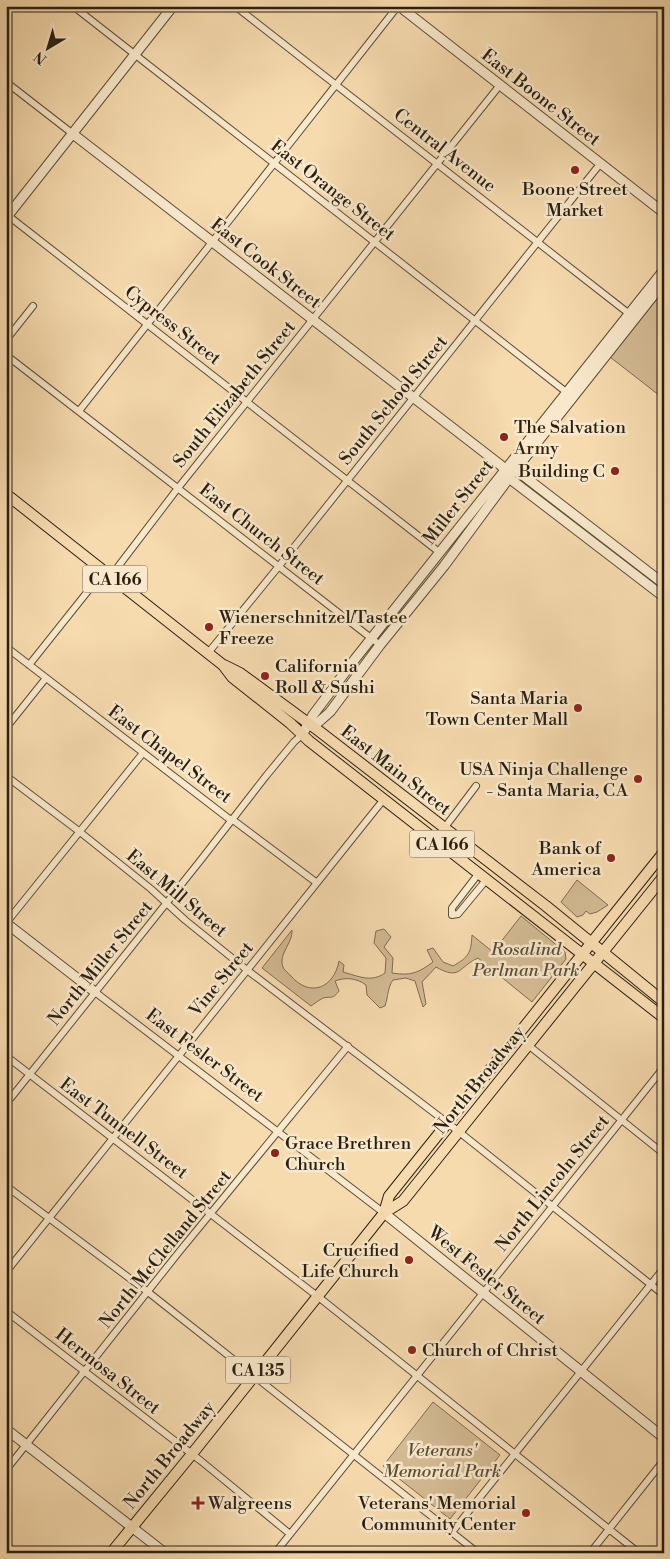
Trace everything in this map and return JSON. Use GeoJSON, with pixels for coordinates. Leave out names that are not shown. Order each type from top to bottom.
{"type":"FeatureCollection","features":[{"type":"Feature","properties":{"kind":"main road","name":"East Main Street"},"geometry":{"type":"LineString","coordinates":[[6,494],[104,575],[223,665],[232,677],[290,723],[302,735],[583,954]]}},
{"type":"Feature","properties":{"kind":"main road","name":"East Main Street"},"geometry":{"type":"LineString","coordinates":[[223,665],[240,672],[592,943]]}},
{"type":"Feature","properties":{"kind":"main road","name":"CA 135"},"geometry":{"type":"LineString","coordinates":[[583,954],[664,852]]}},
{"type":"Feature","properties":{"kind":"main road","name":"CA 135"},"geometry":{"type":"LineString","coordinates":[[595,963],[664,876]]}},
{"type":"Feature","properties":{"kind":"main road","name":"CA 166"},"geometry":{"type":"LineString","coordinates":[[592,943],[664,1002]]}},
{"type":"Feature","properties":{"kind":"main road","name":"CA 166"},"geometry":{"type":"LineString","coordinates":[[583,954],[664,1018]]}},
{"type":"Feature","properties":{"kind":"main road","name":"North Broadway"},"geometry":{"type":"LineString","coordinates":[[384,1213],[389,1196],[583,954]]}},
{"type":"Feature","properties":{"kind":"main road","name":"North Broadway"},"geometry":{"type":"LineString","coordinates":[[111,1553],[384,1213],[403,1201],[595,963]]}},
{"type":"Feature","properties":{"kind":"main road"},"geometry":{"type":"LineString","coordinates":[[637,997],[664,1011]]}},
{"type":"Feature","properties":{"kind":"street","name":"East Orange Street"},"geometry":{"type":"LineString","coordinates":[[73,6],[570,394]]}},
{"type":"Feature","properties":{"kind":"street"},"geometry":{"type":"LineString","coordinates":[[7,216],[173,6]]}},
{"type":"Feature","properties":{"kind":"street","name":"Central Avenue"},"geometry":{"type":"LineString","coordinates":[[235,6],[632,316]]}},
{"type":"Feature","properties":{"kind":"street"},"geometry":{"type":"LineString","coordinates":[[79,411],[398,6]]}},
{"type":"Feature","properties":{"kind":"street","name":"East Boone Street"},"geometry":{"type":"LineString","coordinates":[[398,6],[664,213]]}},
{"type":"Feature","properties":{"kind":"street","name":"East Cook Street"},"geometry":{"type":"LineString","coordinates":[[6,82],[505,469],[509,478],[664,597]]}},
{"type":"Feature","properties":{"kind":"street","name":"South Elizabeth Street"},"geometry":{"type":"LineString","coordinates":[[29,665],[104,575],[117,568],[178,488],[500,84]]}},
{"type":"Feature","properties":{"kind":"street","name":"South School Street"},"geometry":{"type":"LineString","coordinates":[[208,653],[600,164]]}},
{"type":"Feature","properties":{"kind":"street","name":"Cypress Street"},"geometry":{"type":"LineString","coordinates":[[7,216],[439,552]]}},
{"type":"Feature","properties":{"kind":"street","name":"Miller Street"},"geometry":{"type":"LineString","coordinates":[[302,735],[439,552],[505,469],[570,394],[632,316],[664,270]]}},
{"type":"Feature","properties":{"kind":"street","name":"Miller Street"},"geometry":{"type":"LineString","coordinates":[[632,316],[664,282]]}},
{"type":"Feature","properties":{"kind":"street"},"geometry":{"type":"LineString","coordinates":[[6,340],[33,306]]}},
{"type":"Feature","properties":{"kind":"street","name":"East Church Street"},"geometry":{"type":"LineString","coordinates":[[6,354],[380,645]]}},
{"type":"Feature","properties":{"kind":"street","name":"Miller Street"},"geometry":{"type":"LineString","coordinates":[[310,725],[330,712],[380,645],[444,566],[570,394]]}},
{"type":"Feature","properties":{"kind":"street"},"geometry":{"type":"LineString","coordinates":[[505,469],[516,470],[664,584]]}},
{"type":"Feature","properties":{"kind":"street"},"geometry":{"type":"LineString","coordinates":[[597,546],[604,538]]}},
{"type":"Feature","properties":{"kind":"street","name":"East Chapel Street"},"geometry":{"type":"LineString","coordinates":[[6,647],[228,818],[317,883]]}},
{"type":"Feature","properties":{"kind":"street"},"geometry":{"type":"LineString","coordinates":[[6,728],[46,678]]}},
{"type":"Feature","properties":{"kind":"street","name":"North Miller Street"},"geometry":{"type":"LineString","coordinates":[[6,1104],[167,904],[266,776],[302,735]]}},
{"type":"Feature","properties":{"kind":"street"},"geometry":{"type":"LineString","coordinates":[[6,923],[143,753]]}},
{"type":"Feature","properties":{"kind":"street","name":"East Mill Street"},"geometry":{"type":"LineString","coordinates":[[6,776],[80,832],[247,970],[448,1123],[664,1296]]}},
{"type":"Feature","properties":{"kind":"street"},"geometry":{"type":"LineString","coordinates":[[436,839],[476,786]]}},
{"type":"Feature","properties":{"kind":"street","name":"Vine Street"},"geometry":{"type":"LineString","coordinates":[[6,1272],[384,799]]}},
{"type":"Feature","properties":{"kind":"street"},"geometry":{"type":"LineString","coordinates":[[483,876],[458,914],[452,915],[452,908],[483,876]]}},
{"type":"Feature","properties":{"kind":"street","name":"East Fesler Street"},"geometry":{"type":"LineString","coordinates":[[6,923],[384,1213]]}},
{"type":"Feature","properties":{"kind":"street","name":"North McClelland Street"},"geometry":{"type":"LineString","coordinates":[[6,1470],[348,1046]]}},
{"type":"Feature","properties":{"kind":"street"},"geometry":{"type":"LineString","coordinates":[[528,1046],[664,1154]]}},
{"type":"Feature","properties":{"kind":"street","name":"East Tunnell Street"},"geometry":{"type":"LineString","coordinates":[[6,1056],[318,1296],[639,1553]]}},
{"type":"Feature","properties":{"kind":"street","name":"North Lincoln Street"},"geometry":{"type":"LineString","coordinates":[[275,1553],[664,1067]]}},
{"type":"Feature","properties":{"kind":"street"},"geometry":{"type":"LineString","coordinates":[[6,1186],[148,1292],[478,1553]]}},
{"type":"Feature","properties":{"kind":"street","name":"West Fesler Street"},"geometry":{"type":"LineString","coordinates":[[384,1213],[664,1438]]}},
{"type":"Feature","properties":{"kind":"street"},"geometry":{"type":"LineString","coordinates":[[452,1532],[664,1268]]}},
{"type":"Feature","properties":{"kind":"street","name":"Hermosa Street"},"geometry":{"type":"LineString","coordinates":[[6,1311],[192,1454],[290,1534]]}},
{"type":"Feature","properties":{"kind":"street"},"geometry":{"type":"LineString","coordinates":[[6,1429],[165,1553]]}},
{"type":"Feature","properties":{"kind":"street"},"geometry":{"type":"LineString","coordinates":[[590,1553],[664,1460]]}},
{"type":"Feature","properties":{"kind":"green space"},"geometry":{"type":"Polygon","coordinates":[[[664,290],[664,399],[610,357],[664,290]]]}},
{"type":"Feature","properties":{"kind":"green space"},"geometry":{"type":"Polygon","coordinates":[[[577,880],[608,905],[597,912],[590,914],[586,911],[583,915],[577,917],[561,902],[577,880]]]}},
{"type":"Feature","properties":{"kind":"green space","name":"Rosalind Perlman Park"},"geometry":{"type":"Polygon","coordinates":[[[521,916],[565,952],[566,959],[532,1002],[478,958],[455,973],[450,973],[436,967],[422,982],[426,1004],[423,1007],[415,981],[406,978],[391,982],[385,1006],[380,1008],[367,995],[366,985],[359,981],[347,979],[335,981],[339,991],[335,996],[323,998],[311,1006],[262,968],[292,930],[282,962],[283,967],[298,983],[306,987],[320,987],[332,978],[339,961],[344,965],[343,972],[364,978],[375,978],[385,973],[386,958],[374,943],[376,931],[384,929],[391,937],[384,947],[393,958],[392,973],[409,974],[423,969],[433,962],[427,950],[433,948],[443,962],[453,966],[463,960],[468,954],[472,935],[493,952],[521,916]]]}},
{"type":"Feature","properties":{"kind":"green space","name":"Veterans' Memorial Park"},"geometry":{"type":"Polygon","coordinates":[[[433,1402],[500,1455],[450,1519],[383,1466],[433,1402]]]}},
{"type":"Feature","properties":{"kind":"place","name":"Boone Street Market"},"geometry":{"type":"Point","coordinates":[575,170]}},
{"type":"Feature","properties":{"kind":"place","name":"The Salvation Army"},"geometry":{"type":"Point","coordinates":[504,437]}},
{"type":"Feature","properties":{"kind":"place","name":"Building C"},"geometry":{"type":"Point","coordinates":[615,471]}},
{"type":"Feature","properties":{"kind":"place","name":"Wienerschnitzel/Tastee Freeze"},"geometry":{"type":"Point","coordinates":[209,627]}},
{"type":"Feature","properties":{"kind":"place","name":"California Roll & Sushi"},"geometry":{"type":"Point","coordinates":[265,676]}},
{"type":"Feature","properties":{"kind":"place","name":"Santa Maria Town Center Mall"},"geometry":{"type":"Point","coordinates":[578,708]}},
{"type":"Feature","properties":{"kind":"place","name":"USA Ninja Challenge - Santa Maria, CA"},"geometry":{"type":"Point","coordinates":[638,779]}},
{"type":"Feature","properties":{"kind":"place","name":"Bank of America"},"geometry":{"type":"Point","coordinates":[611,858]}},
{"type":"Feature","properties":{"kind":"place","name":"Grace Brethren Church"},"geometry":{"type":"Point","coordinates":[275,1153]}},
{"type":"Feature","properties":{"kind":"place","name":"Crucified Life Church"},"geometry":{"type":"Point","coordinates":[409,1260]}},
{"type":"Feature","properties":{"kind":"place","name":"Church of Christ"},"geometry":{"type":"Point","coordinates":[412,1350]}},
{"type":"Feature","properties":{"kind":"place","name":"Walgreens"},"geometry":{"type":"Point","coordinates":[198,1503]}},
{"type":"Feature","properties":{"kind":"place","name":"Veterans' Memorial Community Center"},"geometry":{"type":"Point","coordinates":[526,1513]}}]}
